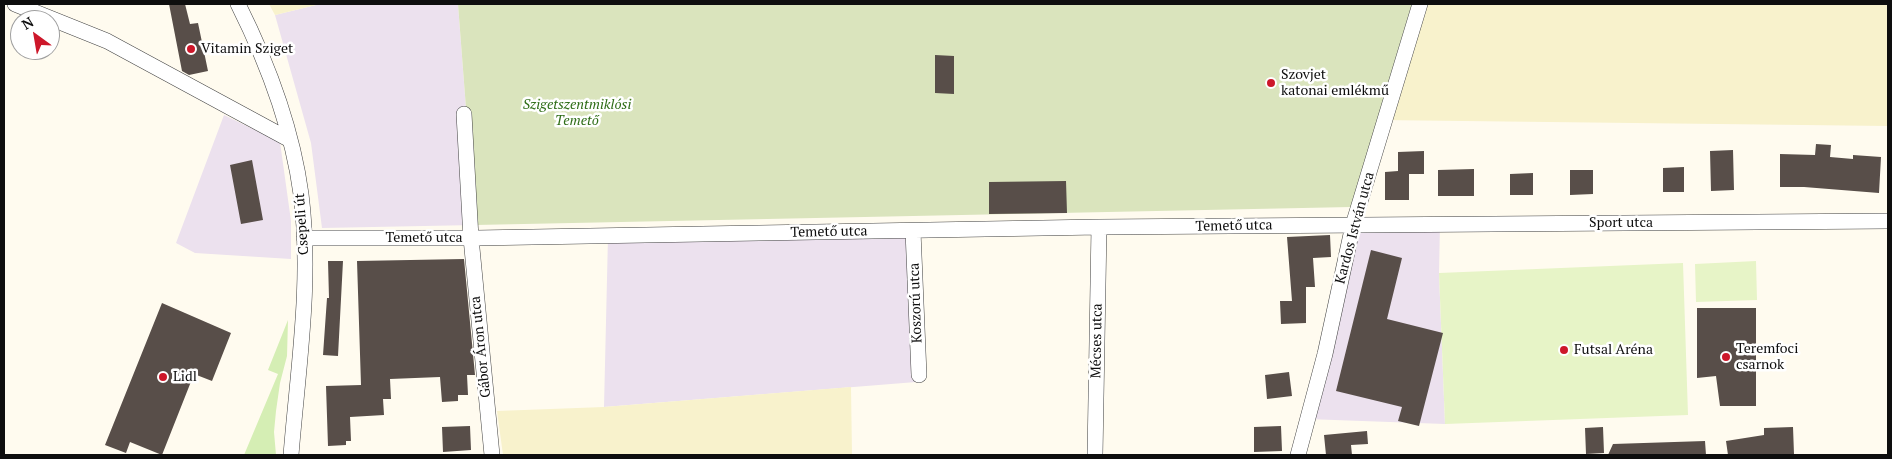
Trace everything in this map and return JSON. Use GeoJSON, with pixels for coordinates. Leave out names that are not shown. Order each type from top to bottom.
{"type":"FeatureCollection","features":[{"type":"Feature","properties":{"kind":"street"},"geometry":{"type":"LineString","coordinates":[[15,4],[107,41],[290,140]]}},
{"type":"Feature","properties":{"kind":"street","name":"Csepeli út"},"geometry":{"type":"LineString","coordinates":[[238,4],[260,49],[280,102],[301,193],[304,238],[303,328],[291,455]]}},
{"type":"Feature","properties":{"kind":"street","name":"Kardos István utca"},"geometry":{"type":"LineString","coordinates":[[1298,455],[1325,354],[1353,225],[1420,4]]}},
{"type":"Feature","properties":{"kind":"street","name":"Gábor Áron utca"},"geometry":{"type":"LineString","coordinates":[[464,114],[471,238],[492,455]]}},
{"type":"Feature","properties":{"kind":"street","name":"Sport utca"},"geometry":{"type":"LineString","coordinates":[[1353,225],[1888,221]]}},
{"type":"Feature","properties":{"kind":"street","name":"Temető utca"},"geometry":{"type":"LineString","coordinates":[[304,238],[471,238],[1099,227],[1353,225]]}},
{"type":"Feature","properties":{"kind":"street","name":"Mécses utca"},"geometry":{"type":"LineString","coordinates":[[1095,455],[1099,227]]}},
{"type":"Feature","properties":{"kind":"street","name":"Koszorú utca"},"geometry":{"type":"LineString","coordinates":[[913,230],[919,375]]}},
{"type":"Feature","properties":{"kind":"shaded area"},"geometry":{"type":"Polygon","coordinates":[[[269,4],[320,4],[275,15],[269,4]]]}},
{"type":"Feature","properties":{"kind":"shaded area"},"geometry":{"type":"Polygon","coordinates":[[[320,4],[458,4],[475,225],[322,228],[311,143],[275,15],[320,4]]]}},
{"type":"Feature","properties":{"kind":"shaded area"},"geometry":{"type":"Polygon","coordinates":[[[1412,4],[1888,4],[1888,126],[1378,120],[1412,4]]]}},
{"type":"Feature","properties":{"kind":"shaded area"},"geometry":{"type":"Polygon","coordinates":[[[224,115],[280,142],[291,221],[291,259],[195,253],[176,243],[224,115]]]}},
{"type":"Feature","properties":{"kind":"shaded area"},"geometry":{"type":"Polygon","coordinates":[[[1440,224],[1439,273],[1445,424],[1307,419],[1353,225],[1440,224]]]}},
{"type":"Feature","properties":{"kind":"shaded area"},"geometry":{"type":"Polygon","coordinates":[[[910,231],[916,382],[604,407],[608,236],[910,231]]]}},
{"type":"Feature","properties":{"kind":"shaded area"},"geometry":{"type":"Polygon","coordinates":[[[851,387],[852,455],[503,455],[497,411],[604,407],[851,387]]]}},
{"type":"Feature","properties":{"kind":"green space","name":"Szigetszentmiklósi Temető"},"geometry":{"type":"Polygon","coordinates":[[[458,4],[1412,4],[1351,207],[475,225],[458,4]]]}},
{"type":"Feature","properties":{"kind":"green space"},"geometry":{"type":"Polygon","coordinates":[[[1756,261],[1757,300],[1696,302],[1695,264],[1756,261]]]}},
{"type":"Feature","properties":{"kind":"green space","name":"Futsal Aréna"},"geometry":{"type":"Polygon","coordinates":[[[1683,263],[1688,415],[1445,424],[1439,273],[1683,263]]]}},
{"type":"Feature","properties":{"kind":"green space"},"geometry":{"type":"Polygon","coordinates":[[[288,320],[287,356],[280,383],[274,432],[276,455],[244,455],[278,374],[268,370],[288,320]]]}},
{"type":"Feature","properties":{"kind":"building","name":"Vitamin Sziget"},"geometry":{"type":"Polygon","coordinates":[[[169,4],[185,4],[190,24],[198,23],[208,71],[189,75],[182,71],[169,4]]]}},
{"type":"Feature","properties":{"kind":"building"},"geometry":{"type":"Polygon","coordinates":[[[935,55],[954,56],[954,94],[935,93],[935,55]]]}},
{"type":"Feature","properties":{"kind":"building"},"geometry":{"type":"Polygon","coordinates":[[[1816,144],[1831,145],[1830,157],[1853,159],[1853,155],[1881,157],[1879,193],[1780,187],[1780,154],[1815,155],[1816,144]]]}},
{"type":"Feature","properties":{"kind":"building"},"geometry":{"type":"Polygon","coordinates":[[[1733,150],[1734,190],[1711,191],[1710,151],[1733,150]]]}},
{"type":"Feature","properties":{"kind":"building"},"geometry":{"type":"Polygon","coordinates":[[[1424,151],[1424,174],[1409,174],[1409,200],[1385,200],[1385,172],[1398,171],[1398,152],[1424,151]]]}},
{"type":"Feature","properties":{"kind":"building"},"geometry":{"type":"Polygon","coordinates":[[[252,160],[263,220],[241,224],[230,165],[252,160]]]}},
{"type":"Feature","properties":{"kind":"building"},"geometry":{"type":"Polygon","coordinates":[[[1684,167],[1684,192],[1663,192],[1663,168],[1684,167]]]}},
{"type":"Feature","properties":{"kind":"building"},"geometry":{"type":"Polygon","coordinates":[[[1474,169],[1474,196],[1438,196],[1438,170],[1474,169]]]}},
{"type":"Feature","properties":{"kind":"building"},"geometry":{"type":"Polygon","coordinates":[[[1570,170],[1593,170],[1593,194],[1570,195],[1570,170]]]}},
{"type":"Feature","properties":{"kind":"building"},"geometry":{"type":"Polygon","coordinates":[[[1533,173],[1533,195],[1510,195],[1510,174],[1533,173]]]}},
{"type":"Feature","properties":{"kind":"building"},"geometry":{"type":"Polygon","coordinates":[[[1066,181],[1067,213],[989,214],[989,182],[1066,181]]]}},
{"type":"Feature","properties":{"kind":"building"},"geometry":{"type":"Polygon","coordinates":[[[1330,235],[1331,257],[1313,258],[1315,287],[1306,287],[1306,323],[1281,324],[1280,301],[1292,301],[1287,237],[1330,235]]]}},
{"type":"Feature","properties":{"kind":"building"},"geometry":{"type":"Polygon","coordinates":[[[1371,250],[1402,258],[1387,319],[1443,333],[1419,426],[1398,421],[1402,407],[1336,391],[1371,250]]]}},
{"type":"Feature","properties":{"kind":"building"},"geometry":{"type":"Polygon","coordinates":[[[464,259],[475,375],[467,375],[468,395],[458,395],[458,401],[442,402],[440,377],[390,379],[391,399],[383,399],[384,415],[350,417],[351,441],[346,441],[346,445],[328,446],[326,386],[361,385],[357,261],[464,259]]]}},
{"type":"Feature","properties":{"kind":"building"},"geometry":{"type":"Polygon","coordinates":[[[328,261],[343,261],[338,356],[323,355],[327,298],[329,298],[328,261]]]}},
{"type":"Feature","properties":{"kind":"building","name":"Lidl"},"geometry":{"type":"Polygon","coordinates":[[[162,303],[231,333],[212,381],[194,374],[162,455],[130,442],[126,453],[105,445],[162,303]]]}},
{"type":"Feature","properties":{"kind":"building","name":"Teremfoci csarnok"},"geometry":{"type":"Polygon","coordinates":[[[1697,308],[1756,308],[1756,406],[1720,406],[1716,376],[1697,378],[1697,308]]]}},
{"type":"Feature","properties":{"kind":"building"},"geometry":{"type":"Polygon","coordinates":[[[1289,372],[1292,396],[1267,399],[1265,375],[1289,372]]]}},
{"type":"Feature","properties":{"kind":"building"},"geometry":{"type":"Polygon","coordinates":[[[470,426],[471,450],[443,452],[442,427],[470,426]]]}},
{"type":"Feature","properties":{"kind":"building"},"geometry":{"type":"Polygon","coordinates":[[[1281,426],[1282,451],[1254,452],[1254,427],[1281,426]]]}},
{"type":"Feature","properties":{"kind":"building"},"geometry":{"type":"Polygon","coordinates":[[[1603,427],[1604,453],[1586,454],[1585,428],[1603,427]]]}},
{"type":"Feature","properties":{"kind":"building"},"geometry":{"type":"Polygon","coordinates":[[[1793,427],[1794,454],[1728,455],[1726,441],[1764,435],[1764,428],[1793,427]]]}},
{"type":"Feature","properties":{"kind":"building"},"geometry":{"type":"Polygon","coordinates":[[[1367,431],[1368,444],[1351,445],[1352,455],[1326,455],[1324,435],[1367,431]]]}},
{"type":"Feature","properties":{"kind":"building"},"geometry":{"type":"Polygon","coordinates":[[[1705,441],[1706,455],[1608,455],[1613,444],[1705,441]]]}},
{"type":"Feature","properties":{"kind":"place","name":"Vitamin Sziget"},"geometry":{"type":"Point","coordinates":[191,49]}},
{"type":"Feature","properties":{"kind":"place","name":"Szovjet katonai emlékmű"},"geometry":{"type":"Point","coordinates":[1271,83]}},
{"type":"Feature","properties":{"kind":"place","name":"Futsal Aréna"},"geometry":{"type":"Point","coordinates":[1564,350]}},
{"type":"Feature","properties":{"kind":"place","name":"Teremfoci csarnok"},"geometry":{"type":"Point","coordinates":[1726,357]}},
{"type":"Feature","properties":{"kind":"place","name":"Lidl"},"geometry":{"type":"Point","coordinates":[163,377]}}]}
